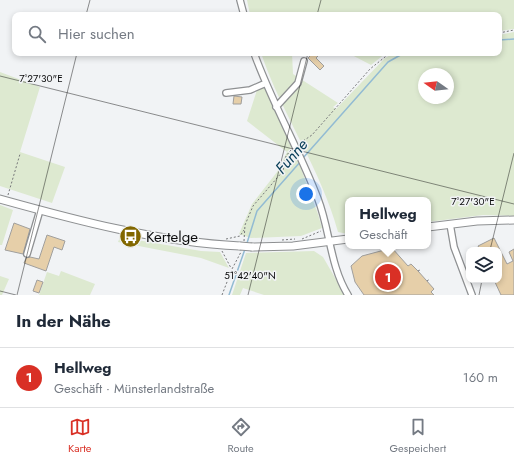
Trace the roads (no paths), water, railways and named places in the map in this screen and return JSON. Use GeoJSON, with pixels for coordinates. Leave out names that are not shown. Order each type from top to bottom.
{"type":"FeatureCollection","features":[{"type":"Feature","properties":{"kind":"main road"},"geometry":{"type":"LineString","coordinates":[[2,197],[40,210],[164,238],[220,245],[252,247],[293,246],[345,240]]}},
{"type":"Feature","properties":{"kind":"main road"},"geometry":{"type":"LineString","coordinates":[[431,227],[514,220]]}},
{"type":"Feature","properties":{"kind":"street"},"geometry":{"type":"LineString","coordinates":[[240,0],[243,12]]}},
{"type":"Feature","properties":{"kind":"street"},"geometry":{"type":"LineString","coordinates":[[255,56],[276,106],[304,165],[328,230],[338,277],[348,295]]}},
{"type":"Feature","properties":{"kind":"street"},"geometry":{"type":"LineString","coordinates":[[276,106],[298,83],[304,61]]}},
{"type":"Feature","properties":{"kind":"street"},"geometry":{"type":"LineString","coordinates":[[226,93],[250,90],[266,83]]}},
{"type":"Feature","properties":{"kind":"street"},"geometry":{"type":"LineString","coordinates":[[27,254],[40,210]]}},
{"type":"Feature","properties":{"kind":"street"},"geometry":{"type":"LineString","coordinates":[[450,224],[454,247],[472,295]]}},
{"type":"Feature","properties":{"kind":"waterway","name":"Funne"},"geometry":{"type":"LineString","coordinates":[[502,40],[514,39]]}},
{"type":"Feature","properties":{"kind":"waterway","name":"Funne"},"geometry":{"type":"LineString","coordinates":[[303,158],[388,62],[399,56]]}},
{"type":"Feature","properties":{"kind":"waterway","name":"Funne"},"geometry":{"type":"LineString","coordinates":[[247,243],[257,211],[301,161]]}},
{"type":"Feature","properties":{"kind":"waterway","name":"Funne"},"geometry":{"type":"LineString","coordinates":[[229,295],[245,249]]}},
{"type":"Feature","properties":{"kind":"place","name":"Kertelge"},"geometry":{"type":"Point","coordinates":[131,237]}},
{"type":"Feature","properties":{"kind":"place","name":"Hellweg"},"geometry":{"type":"Point","coordinates":[388,277]}}]}
